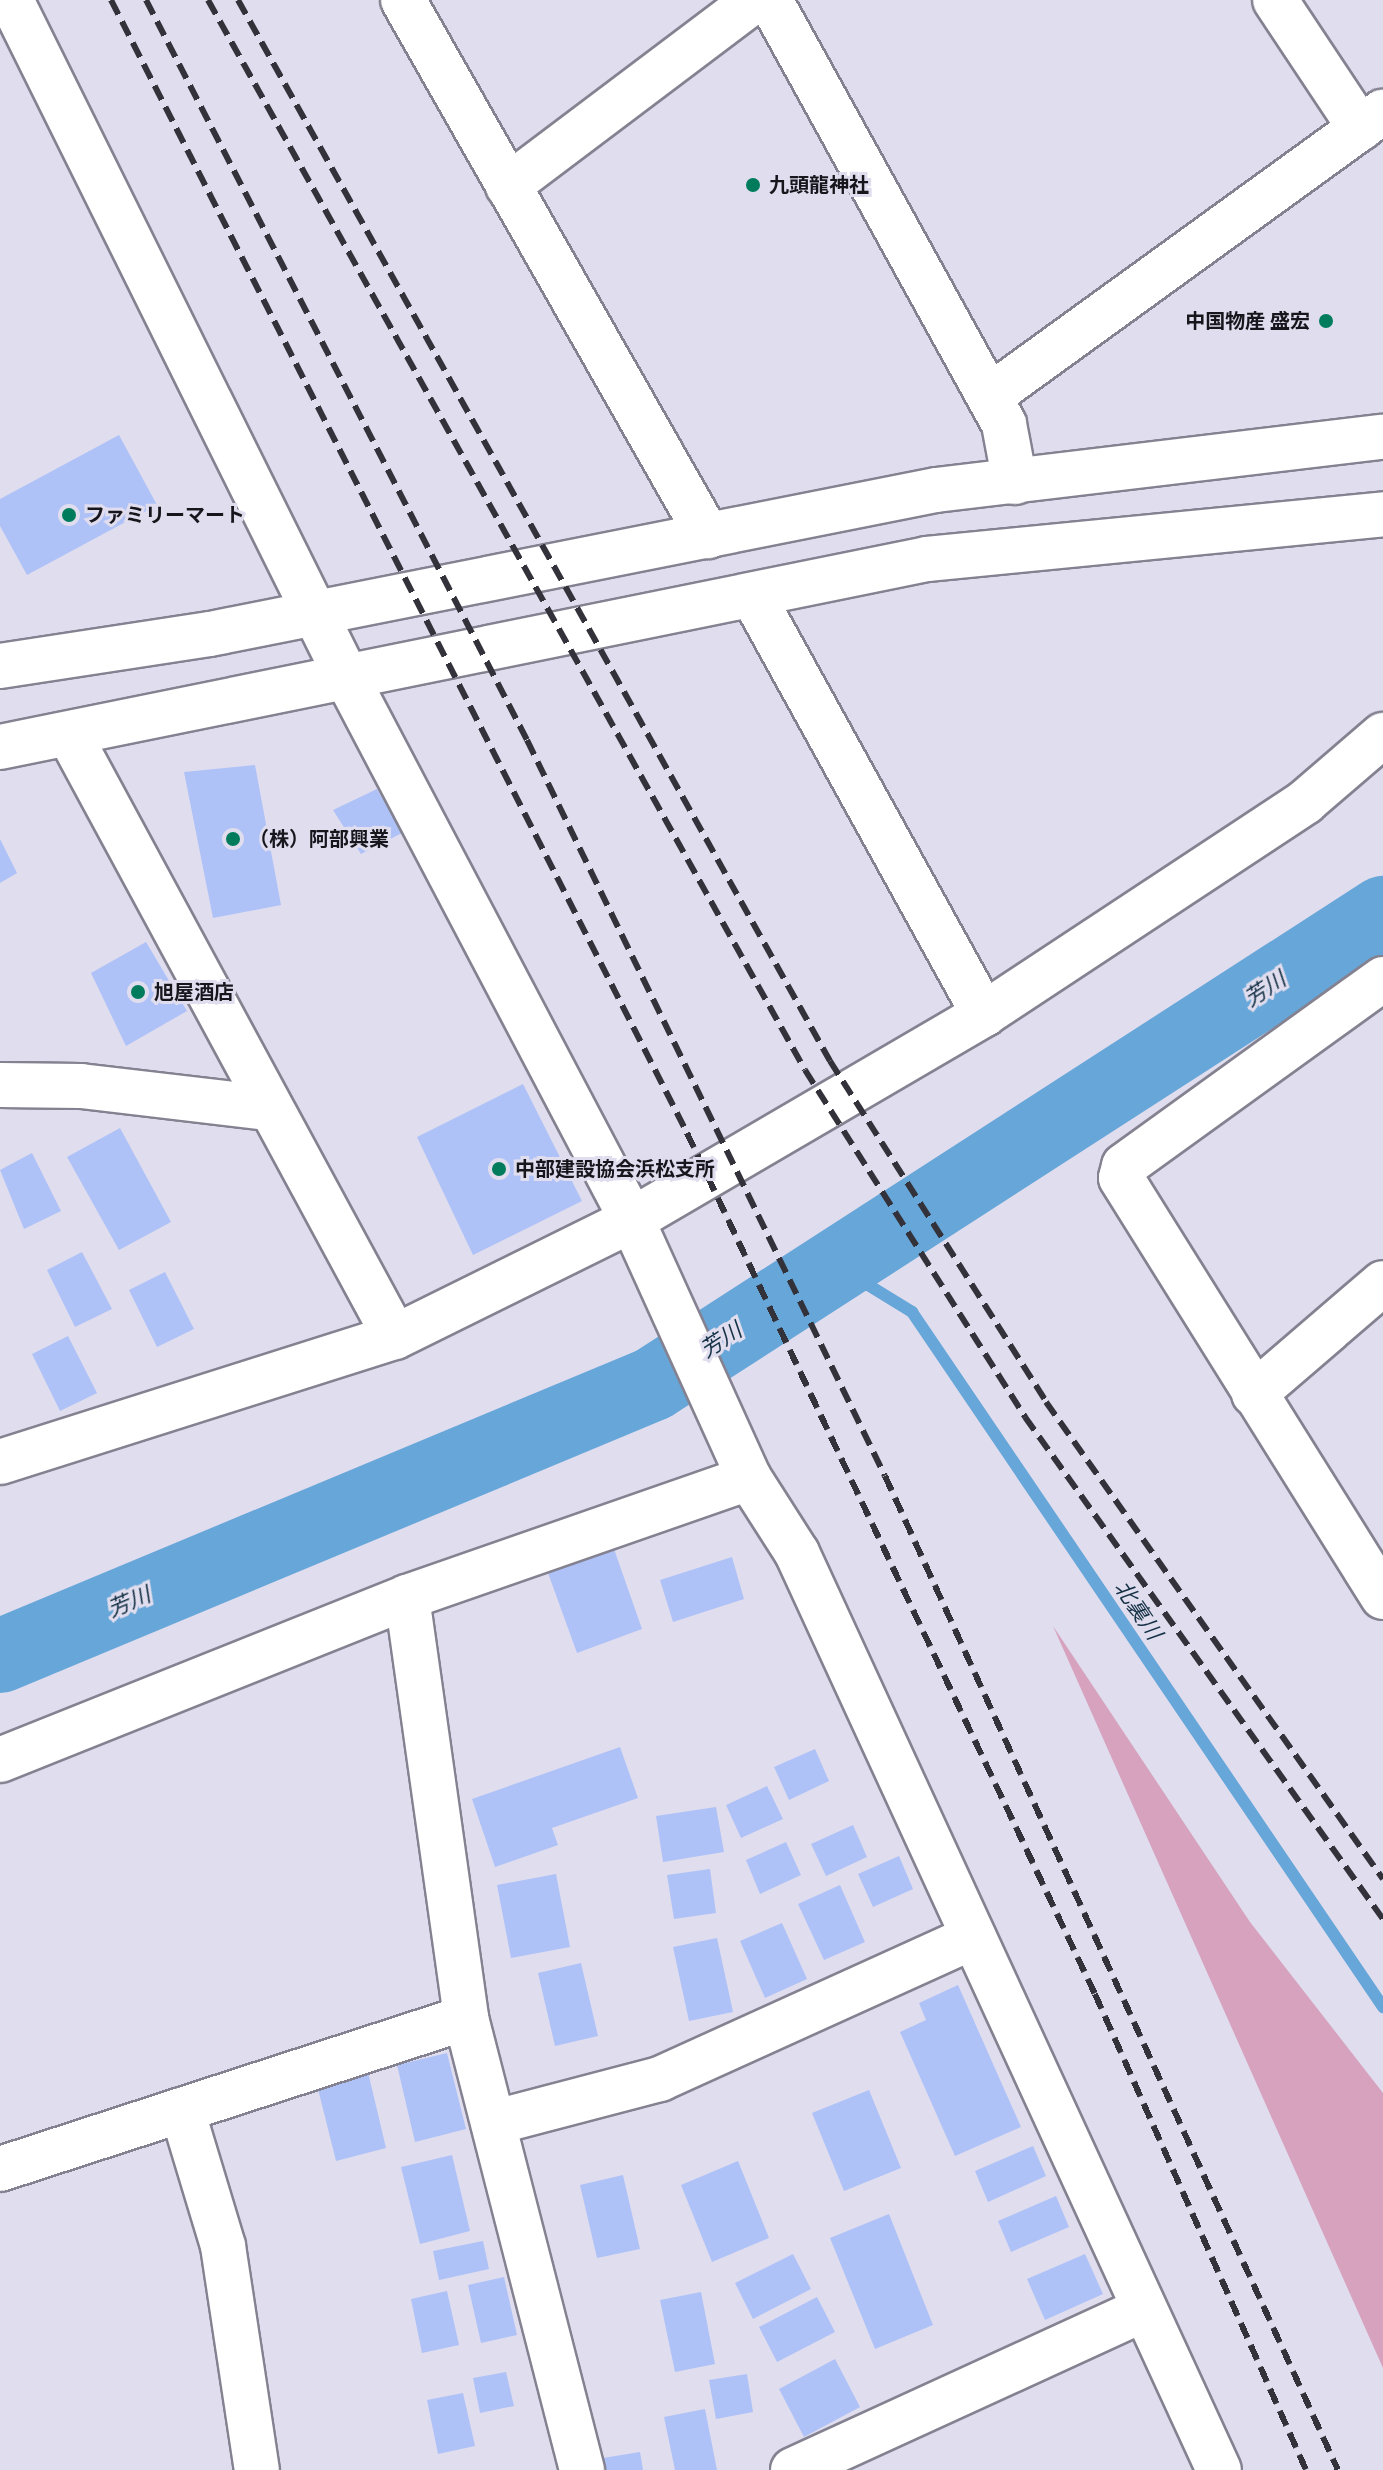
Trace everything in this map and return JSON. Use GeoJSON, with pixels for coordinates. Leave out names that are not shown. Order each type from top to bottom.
{"type":"FeatureCollection","features":[{"type":"Feature","properties":{"kind":"street"},"geometry":{"type":"LineString","coordinates":[[11,0],[348,680],[632,1220],[746,1470],[797,1553],[1219,2470]]}},
{"type":"Feature","properties":{"kind":"street"},"geometry":{"type":"LineString","coordinates":[[403,0],[708,536]]}},
{"type":"Feature","properties":{"kind":"street"},"geometry":{"type":"LineString","coordinates":[[508,186],[755,0]]}},
{"type":"Feature","properties":{"kind":"street"},"geometry":{"type":"LineString","coordinates":[[770,0],[990,396],[1004,424],[1015,482]]}},
{"type":"Feature","properties":{"kind":"street"},"geometry":{"type":"LineString","coordinates":[[990,396],[1371,120],[1275,0]]}},
{"type":"Feature","properties":{"kind":"street"},"geometry":{"type":"LineString","coordinates":[[1,665],[316,613],[936,490],[1383,437]]}},
{"type":"Feature","properties":{"kind":"street"},"geometry":{"type":"LineString","coordinates":[[0,747],[348,680],[927,559],[1383,514]]}},
{"type":"Feature","properties":{"kind":"street"},"geometry":{"type":"LineString","coordinates":[[753,596],[984,1014]]}},
{"type":"Feature","properties":{"kind":"street"},"geometry":{"type":"LineString","coordinates":[[69,734],[267,1108],[395,1337]]}},
{"type":"Feature","properties":{"kind":"street"},"geometry":{"type":"LineString","coordinates":[[0,1462],[395,1337],[632,1220],[984,1014],[1305,802],[1383,735]]}},
{"type":"Feature","properties":{"kind":"street"},"geometry":{"type":"LineString","coordinates":[[1383,979],[1124,1166],[1121,1178],[1383,1597]]}},
{"type":"Feature","properties":{"kind":"street"},"geometry":{"type":"LineString","coordinates":[[0,1085],[81,1086],[267,1108]]}},
{"type":"Feature","properties":{"kind":"street"},"geometry":{"type":"LineString","coordinates":[[1254,1394],[1383,1283]]}},
{"type":"Feature","properties":{"kind":"street"},"geometry":{"type":"LineString","coordinates":[[0,1760],[407,1597],[746,1470]]}},
{"type":"Feature","properties":{"kind":"street"},"geometry":{"type":"LineString","coordinates":[[407,1597],[466,2018],[496,2122],[582,2470]]}},
{"type":"Feature","properties":{"kind":"street"},"geometry":{"type":"LineString","coordinates":[[496,2122],[660,2079],[973,1937]]}},
{"type":"Feature","properties":{"kind":"street"},"geometry":{"type":"LineString","coordinates":[[0,2169],[466,2018]]}},
{"type":"Feature","properties":{"kind":"street"},"geometry":{"type":"LineString","coordinates":[[182,2110],[223,2246],[257,2470]]}},
{"type":"Feature","properties":{"kind":"street"},"geometry":{"type":"LineString","coordinates":[[793,2470],[1144,2309]]}},
{"type":"Feature","properties":{"kind":"shaded area"},"geometry":{"type":"Polygon","coordinates":[[[1053,1626],[1250,1922],[1383,2093],[1383,2368],[1053,1626]]]}},
{"type":"Feature","properties":{"kind":"building","name":"ファミリーマート"},"geometry":{"type":"Polygon","coordinates":[[[119,435],[157,505],[27,575],[0,526],[0,499],[119,435]]]}},
{"type":"Feature","properties":{"kind":"building","name":"（株）阿部興業"},"geometry":{"type":"Polygon","coordinates":[[[255,765],[281,905],[213,918],[184,772],[255,765]]]}},
{"type":"Feature","properties":{"kind":"building"},"geometry":{"type":"Polygon","coordinates":[[[377,789],[402,833],[361,854],[333,810],[377,789]]]}},
{"type":"Feature","properties":{"kind":"building"},"geometry":{"type":"Polygon","coordinates":[[[0,839],[17,873],[0,883],[0,839]]]}},
{"type":"Feature","properties":{"kind":"building","name":"旭屋酒店"},"geometry":{"type":"Polygon","coordinates":[[[146,942],[187,1011],[126,1046],[91,973],[146,942]]]}},
{"type":"Feature","properties":{"kind":"building","name":"中部建設協会浜松支所"},"geometry":{"type":"Polygon","coordinates":[[[523,1084],[582,1201],[473,1255],[417,1137],[523,1084]]]}},
{"type":"Feature","properties":{"kind":"building"},"geometry":{"type":"Polygon","coordinates":[[[120,1128],[171,1222],[119,1250],[67,1157],[120,1128]]]}},
{"type":"Feature","properties":{"kind":"building"},"geometry":{"type":"Polygon","coordinates":[[[32,1153],[61,1211],[24,1229],[0,1170],[32,1153]]]}},
{"type":"Feature","properties":{"kind":"building"},"geometry":{"type":"Polygon","coordinates":[[[82,1252],[112,1309],[75,1327],[47,1270],[82,1252]]]}},
{"type":"Feature","properties":{"kind":"building"},"geometry":{"type":"Polygon","coordinates":[[[165,1272],[194,1329],[157,1347],[129,1290],[165,1272]]]}},
{"type":"Feature","properties":{"kind":"building"},"geometry":{"type":"Polygon","coordinates":[[[68,1336],[97,1393],[60,1411],[32,1354],[68,1336]]]}},
{"type":"Feature","properties":{"kind":"building"},"geometry":{"type":"Polygon","coordinates":[[[614,1549],[642,1629],[577,1653],[548,1573],[614,1549]]]}},
{"type":"Feature","properties":{"kind":"building"},"geometry":{"type":"Polygon","coordinates":[[[732,1557],[744,1599],[673,1622],[660,1580],[732,1557]]]}},
{"type":"Feature","properties":{"kind":"building"},"geometry":{"type":"Polygon","coordinates":[[[620,1747],[638,1798],[552,1828],[558,1845],[495,1867],[472,1799],[620,1747]]]}},
{"type":"Feature","properties":{"kind":"building"},"geometry":{"type":"Polygon","coordinates":[[[815,1749],[829,1781],[789,1800],[774,1767],[815,1749]]]}},
{"type":"Feature","properties":{"kind":"building"},"geometry":{"type":"Polygon","coordinates":[[[767,1786],[783,1819],[741,1838],[726,1805],[767,1786]]]}},
{"type":"Feature","properties":{"kind":"building"},"geometry":{"type":"Polygon","coordinates":[[[716,1807],[724,1852],[663,1862],[656,1816],[716,1807]]]}},
{"type":"Feature","properties":{"kind":"building"},"geometry":{"type":"Polygon","coordinates":[[[853,1825],[867,1857],[826,1876],[811,1844],[853,1825]]]}},
{"type":"Feature","properties":{"kind":"building"},"geometry":{"type":"Polygon","coordinates":[[[786,1842],[801,1875],[760,1894],[746,1860],[786,1842]]]}},
{"type":"Feature","properties":{"kind":"building"},"geometry":{"type":"Polygon","coordinates":[[[899,1856],[913,1889],[873,1907],[858,1874],[899,1856]]]}},
{"type":"Feature","properties":{"kind":"building"},"geometry":{"type":"Polygon","coordinates":[[[710,1869],[716,1913],[674,1919],[667,1875],[710,1869]]]}},
{"type":"Feature","properties":{"kind":"building"},"geometry":{"type":"Polygon","coordinates":[[[556,1874],[570,1947],[511,1958],[497,1885],[556,1874]]]}},
{"type":"Feature","properties":{"kind":"building"},"geometry":{"type":"Polygon","coordinates":[[[840,1885],[865,1942],[824,1960],[798,1904],[840,1885]]]}},
{"type":"Feature","properties":{"kind":"building"},"geometry":{"type":"Polygon","coordinates":[[[782,1923],[807,1979],[765,1998],[740,1941],[782,1923]]]}},
{"type":"Feature","properties":{"kind":"building"},"geometry":{"type":"Polygon","coordinates":[[[717,1938],[733,2012],[689,2021],[673,1947],[717,1938]]]}},
{"type":"Feature","properties":{"kind":"building"},"geometry":{"type":"Polygon","coordinates":[[[581,1963],[598,2036],[555,2046],[538,1973],[581,1963]]]}},
{"type":"Feature","properties":{"kind":"building"},"geometry":{"type":"Polygon","coordinates":[[[958,1985],[1021,2127],[955,2156],[900,2032],[926,2020],[919,2003],[958,1985]]]}},
{"type":"Feature","properties":{"kind":"building"},"geometry":{"type":"Polygon","coordinates":[[[447,2053],[466,2129],[415,2142],[397,2065],[447,2053]]]}},
{"type":"Feature","properties":{"kind":"building"},"geometry":{"type":"Polygon","coordinates":[[[368,2072],[386,2148],[336,2161],[317,2085],[368,2072]]]}},
{"type":"Feature","properties":{"kind":"building"},"geometry":{"type":"Polygon","coordinates":[[[869,2090],[901,2168],[844,2191],[812,2113],[869,2090]]]}},
{"type":"Feature","properties":{"kind":"building"},"geometry":{"type":"Polygon","coordinates":[[[1033,2146],[1046,2176],[988,2202],[975,2171],[1033,2146]]]}},
{"type":"Feature","properties":{"kind":"building"},"geometry":{"type":"Polygon","coordinates":[[[452,2155],[470,2231],[420,2244],[401,2167],[452,2155]]]}},
{"type":"Feature","properties":{"kind":"building"},"geometry":{"type":"Polygon","coordinates":[[[738,2161],[769,2238],[712,2262],[681,2185],[738,2161]]]}},
{"type":"Feature","properties":{"kind":"building"},"geometry":{"type":"Polygon","coordinates":[[[623,2175],[640,2249],[597,2258],[580,2185],[623,2175]]]}},
{"type":"Feature","properties":{"kind":"building"},"geometry":{"type":"Polygon","coordinates":[[[1056,2196],[1069,2227],[1011,2252],[998,2221],[1056,2196]]]}},
{"type":"Feature","properties":{"kind":"building"},"geometry":{"type":"Polygon","coordinates":[[[889,2214],[933,2325],[875,2349],[830,2238],[889,2214]]]}},
{"type":"Feature","properties":{"kind":"building"},"geometry":{"type":"Polygon","coordinates":[[[483,2241],[489,2269],[439,2280],[433,2251],[483,2241]]]}},
{"type":"Feature","properties":{"kind":"building"},"geometry":{"type":"Polygon","coordinates":[[[793,2254],[811,2289],[753,2319],[735,2283],[793,2254]]]}},
{"type":"Feature","properties":{"kind":"building"},"geometry":{"type":"Polygon","coordinates":[[[1085,2254],[1103,2294],[1045,2320],[1027,2279],[1085,2254]]]}},
{"type":"Feature","properties":{"kind":"building"},"geometry":{"type":"Polygon","coordinates":[[[504,2277],[517,2335],[481,2343],[468,2285],[504,2277]]]}},
{"type":"Feature","properties":{"kind":"building"},"geometry":{"type":"Polygon","coordinates":[[[447,2291],[459,2345],[422,2353],[411,2299],[447,2291]]]}},
{"type":"Feature","properties":{"kind":"building"},"geometry":{"type":"Polygon","coordinates":[[[701,2292],[715,2364],[675,2372],[660,2300],[701,2292]]]}},
{"type":"Feature","properties":{"kind":"building"},"geometry":{"type":"Polygon","coordinates":[[[817,2297],[835,2332],[777,2362],[759,2327],[817,2297]]]}},
{"type":"Feature","properties":{"kind":"building"},"geometry":{"type":"Polygon","coordinates":[[[835,2359],[860,2407],[804,2437],[779,2389],[835,2359]]]}},
{"type":"Feature","properties":{"kind":"building"},"geometry":{"type":"Polygon","coordinates":[[[506,2372],[514,2406],[480,2413],[473,2378],[506,2372]]]}},
{"type":"Feature","properties":{"kind":"building"},"geometry":{"type":"Polygon","coordinates":[[[747,2374],[753,2412],[716,2419],[709,2380],[747,2374]]]}},
{"type":"Feature","properties":{"kind":"building"},"geometry":{"type":"Polygon","coordinates":[[[463,2393],[475,2446],[438,2454],[427,2400],[463,2393]]]}},
{"type":"Feature","properties":{"kind":"building"},"geometry":{"type":"Polygon","coordinates":[[[705,2409],[717,2470],[675,2470],[664,2417],[705,2409]]]}},
{"type":"Feature","properties":{"kind":"building"},"geometry":{"type":"Polygon","coordinates":[[[640,2452],[643,2470],[605,2470],[603,2458],[640,2452]]]}},
{"type":"Feature","properties":{"kind":"waterway","name":"芳川"},"geometry":{"type":"LineString","coordinates":[[0,1656],[653,1384],[1383,913]]}},
{"type":"Feature","properties":{"kind":"waterway","name":"北裏川"},"geometry":{"type":"LineString","coordinates":[[834,1264],[912,1312],[1383,2007]]}},
{"type":"Feature","properties":{"kind":"railway"},"geometry":{"type":"LineString","coordinates":[[111,0],[687,1133],[1095,1994],[1306,2470]]}},
{"type":"Feature","properties":{"kind":"railway"},"geometry":{"type":"LineString","coordinates":[[146,0],[527,740],[885,1476],[1338,2470]]}},
{"type":"Feature","properties":{"kind":"railway"},"geometry":{"type":"LineString","coordinates":[[208,0],[805,1070],[1025,1417],[1383,1919]]}},
{"type":"Feature","properties":{"kind":"railway"},"geometry":{"type":"LineString","coordinates":[[238,0],[830,1061],[1046,1402],[1383,1879]]}},
{"type":"Feature","properties":{"kind":"place","name":"九頭龍神社"},"geometry":{"type":"Point","coordinates":[753,185]}},
{"type":"Feature","properties":{"kind":"place","name":"中国物産 盛宏"},"geometry":{"type":"Point","coordinates":[1326,321]}},
{"type":"Feature","properties":{"kind":"place","name":"ファミリーマート"},"geometry":{"type":"Point","coordinates":[69,515]}},
{"type":"Feature","properties":{"kind":"place","name":"（株）阿部興業"},"geometry":{"type":"Point","coordinates":[233,839]}},
{"type":"Feature","properties":{"kind":"place","name":"旭屋酒店"},"geometry":{"type":"Point","coordinates":[138,992]}},
{"type":"Feature","properties":{"kind":"place","name":"中部建設協会浜松支所"},"geometry":{"type":"Point","coordinates":[499,1169]}}]}
